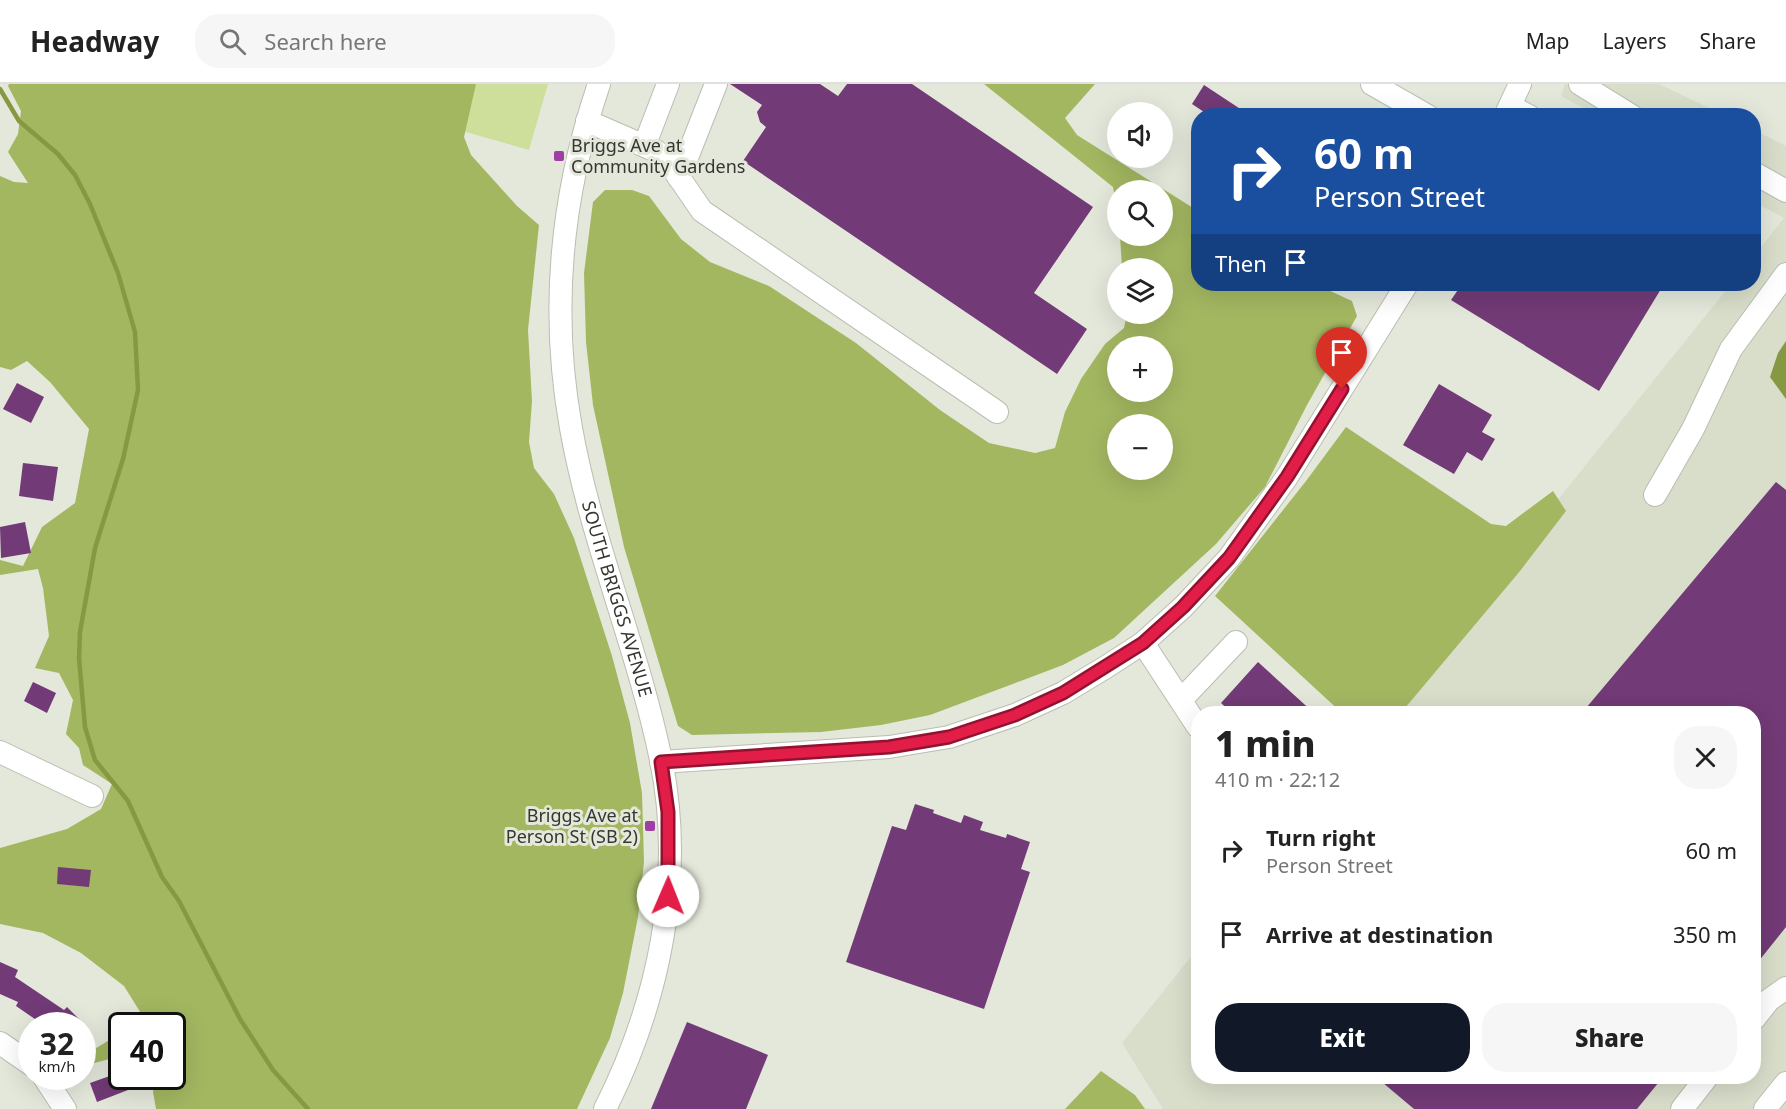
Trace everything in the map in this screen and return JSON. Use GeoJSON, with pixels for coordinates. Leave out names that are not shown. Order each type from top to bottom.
{"type":"FeatureCollection","features":[{"type":"Feature","properties":{"kind":"street","name":"SOUTH BRIGGS AVENUE"},"geometry":{"type":"LineString","coordinates":[[599,84],[587,121],[570,191],[564,233],[559,321],[577,457],[649,711],[661,762],[668,812],[669,853],[665,924],[650,995],[622,1074],[605,1109]]}},
{"type":"Feature","properties":{"kind":"street"},"geometry":{"type":"LineString","coordinates":[[645,144],[668,84]]}},
{"type":"Feature","properties":{"kind":"street"},"geometry":{"type":"LineString","coordinates":[[679,178],[716,84]]}},
{"type":"Feature","properties":{"kind":"street"},"geometry":{"type":"LineString","coordinates":[[1372,84],[1414,108]]}},
{"type":"Feature","properties":{"kind":"street"},"geometry":{"type":"LineString","coordinates":[[1515,108],[1520,84]]}},
{"type":"Feature","properties":{"kind":"street"},"geometry":{"type":"LineString","coordinates":[[1580,84],[1619,108]]}},
{"type":"Feature","properties":{"kind":"street"},"geometry":{"type":"LineString","coordinates":[[587,121],[645,144],[656,151],[669,164],[702,211],[997,412]]}},
{"type":"Feature","properties":{"kind":"street"},"geometry":{"type":"LineString","coordinates":[[1761,176],[1786,191]]}},
{"type":"Feature","properties":{"kind":"street"},"geometry":{"type":"LineString","coordinates":[[1655,495],[1693,429],[1731,349],[1786,274]]}},
{"type":"Feature","properties":{"kind":"street"},"geometry":{"type":"LineString","coordinates":[[661,762],[889,747],[949,737],[1015,715],[1063,693],[1143,643],[1183,607],[1229,558],[1258,520],[1403,291]]}},
{"type":"Feature","properties":{"kind":"street"},"geometry":{"type":"LineString","coordinates":[[1181,700],[1236,642]]}},
{"type":"Feature","properties":{"kind":"street"},"geometry":{"type":"LineString","coordinates":[[1143,643],[1191,716]]}},
{"type":"Feature","properties":{"kind":"street"},"geometry":{"type":"LineString","coordinates":[[0,752],[93,796]]}},
{"type":"Feature","properties":{"kind":"street"},"geometry":{"type":"LineString","coordinates":[[1761,1010],[1769,1000],[1786,988]]}},
{"type":"Feature","properties":{"kind":"street"},"geometry":{"type":"LineString","coordinates":[[0,1043],[18,1055]]}},
{"type":"Feature","properties":{"kind":"street"},"geometry":{"type":"LineString","coordinates":[[1766,1109],[1786,1083]]}},
{"type":"Feature","properties":{"kind":"street"},"geometry":{"type":"LineString","coordinates":[[1682,1109],[1702,1084]]}},
{"type":"Feature","properties":{"kind":"street"},"geometry":{"type":"LineString","coordinates":[[53,1090],[65,1109]]}},
{"type":"Feature","properties":{"kind":"shaded area"},"geometry":{"type":"Polygon","coordinates":[[[9,84],[476,84],[464,137],[471,155],[517,206],[539,225],[528,330],[532,401],[529,442],[534,468],[554,494],[574,538],[612,656],[630,723],[642,793],[644,862],[638,917],[623,993],[610,1038],[577,1109],[156,1109],[153,1090],[186,1090],[186,1012],[140,1012],[124,986],[81,953],[43,933],[0,924],[0,848],[67,829],[101,809],[112,784],[83,765],[79,748],[66,734],[73,700],[59,673],[35,668],[49,636],[43,588],[38,569],[0,575],[0,560],[23,566],[42,527],[75,503],[89,429],[50,382],[27,361],[11,370],[0,367],[0,176],[14,182],[28,183],[8,152],[18,134],[21,111],[9,84]]]}},
{"type":"Feature","properties":{"kind":"shaded area"},"geometry":{"type":"Polygon","coordinates":[[[472,84],[548,84],[529,150],[459,130],[472,84]]]}},
{"type":"Feature","properties":{"kind":"shaded area"},"geometry":{"type":"Polygon","coordinates":[[[984,84],[1095,84],[1065,118],[1077,135],[1107,154],[1107,168],[1130,168],[1149,180],[1107,180],[1107,182],[984,84]]]}},
{"type":"Feature","properties":{"kind":"shaded area"},"geometry":{"type":"Polygon","coordinates":[[[1565,84],[1659,84],[1709,108],[1583,108],[1561,96],[1565,84]]]}},
{"type":"Feature","properties":{"kind":"shaded area"},"geometry":{"type":"Polygon","coordinates":[[[1761,134],[1786,146],[1786,1109],[1163,1109],[1122,1043],[1191,957],[1191,1084],[1761,1084],[1761,706],[1392,706],[1725,291],[1761,291],[1761,247],[1784,218],[1761,206],[1761,134]]]}},
{"type":"Feature","properties":{"kind":"shaded area"},"geometry":{"type":"Polygon","coordinates":[[[605,190],[632,190],[649,196],[681,239],[710,262],[769,286],[856,343],[940,410],[989,443],[1035,453],[1055,448],[1065,412],[1081,379],[1107,342],[1107,402],[1173,402],[1173,336],[1114,336],[1124,328],[1125,324],[1173,324],[1173,258],[1121,258],[1121,246],[1173,246],[1173,195],[1191,207],[1191,291],[1330,291],[1352,301],[1357,316],[1307,405],[1265,487],[1216,544],[1114,638],[1063,665],[930,715],[881,725],[821,732],[692,735],[678,726],[624,547],[593,405],[586,342],[584,273],[593,202],[605,190]]]}},
{"type":"Feature","properties":{"kind":"shaded area"},"geometry":{"type":"Polygon","coordinates":[[[1786,341],[1786,399],[1770,377],[1778,353],[1786,341]]]}},
{"type":"Feature","properties":{"kind":"shaded area"},"geometry":{"type":"Polygon","coordinates":[[[1346,427],[1491,524],[1506,526],[1553,491],[1566,511],[1520,571],[1407,706],[1334,706],[1215,596],[1346,427]]]}},
{"type":"Feature","properties":{"kind":"shaded area"},"geometry":{"type":"Polygon","coordinates":[[[108,1041],[108,1059],[96,1063],[96,1048],[108,1041]]]}},
{"type":"Feature","properties":{"kind":"shaded area"},"geometry":{"type":"Polygon","coordinates":[[[1101,1071],[1135,1095],[1145,1109],[1065,1109],[1101,1071]]]}},
{"type":"Feature","properties":{"kind":"building"},"geometry":{"type":"Polygon","coordinates":[[[730,84],[820,84],[838,96],[847,84],[912,84],[1093,207],[1034,293],[1087,329],[1057,374],[743,161],[766,127],[760,122],[757,112],[762,105],[730,84]]]}},
{"type":"Feature","properties":{"kind":"building"},"geometry":{"type":"Polygon","coordinates":[[[1204,85],[1239,108],[1198,108],[1192,104],[1204,85]]]}},
{"type":"Feature","properties":{"kind":"building"},"geometry":{"type":"Polygon","coordinates":[[[1457,291],[1660,291],[1599,391],[1451,300],[1457,291]]]}},
{"type":"Feature","properties":{"kind":"building"},"geometry":{"type":"Polygon","coordinates":[[[17,383],[44,397],[31,423],[3,409],[17,383]]]}},
{"type":"Feature","properties":{"kind":"building"},"geometry":{"type":"Polygon","coordinates":[[[1439,384],[1492,415],[1482,432],[1495,439],[1482,461],[1467,452],[1454,474],[1403,445],[1439,384]]]}},
{"type":"Feature","properties":{"kind":"building"},"geometry":{"type":"Polygon","coordinates":[[[23,463],[58,467],[53,501],[19,496],[23,463]]]}},
{"type":"Feature","properties":{"kind":"building"},"geometry":{"type":"Polygon","coordinates":[[[1776,482],[1786,490],[1786,927],[1761,958],[1761,706],[1588,706],[1776,482]]]}},
{"type":"Feature","properties":{"kind":"building"},"geometry":{"type":"Polygon","coordinates":[[[25,522],[31,553],[1,558],[0,527],[25,522]]]}},
{"type":"Feature","properties":{"kind":"building"},"geometry":{"type":"Polygon","coordinates":[[[1258,662],[1306,706],[1224,706],[1221,703],[1258,662]]]}},
{"type":"Feature","properties":{"kind":"building"},"geometry":{"type":"Polygon","coordinates":[[[33,682],[56,693],[47,713],[24,701],[33,682]]]}},
{"type":"Feature","properties":{"kind":"building"},"geometry":{"type":"Polygon","coordinates":[[[915,804],[961,823],[964,815],[983,822],[980,830],[1006,838],[1007,834],[1030,842],[1021,869],[1030,872],[984,1009],[846,962],[892,826],[906,830],[915,804]]]}},
{"type":"Feature","properties":{"kind":"building"},"geometry":{"type":"Polygon","coordinates":[[[58,867],[91,870],[89,887],[57,884],[58,867]]]}},
{"type":"Feature","properties":{"kind":"building"},"geometry":{"type":"Polygon","coordinates":[[[0,962],[18,970],[15,977],[64,1010],[67,1007],[72,1012],[25,1012],[16,1006],[18,1002],[0,994],[0,962]]]}},
{"type":"Feature","properties":{"kind":"building"},"geometry":{"type":"Polygon","coordinates":[[[687,1022],[768,1055],[746,1109],[651,1109],[687,1022]]]}},
{"type":"Feature","properties":{"kind":"building"},"geometry":{"type":"Polygon","coordinates":[[[108,1077],[108,1090],[128,1090],[97,1102],[93,1090],[96,1090],[96,1081],[108,1077]]]}},
{"type":"Feature","properties":{"kind":"building"},"geometry":{"type":"Polygon","coordinates":[[[1384,1084],[1657,1084],[1637,1109],[1414,1109],[1384,1084]]]}},
{"type":"Feature","properties":{"kind":"waterway"},"geometry":{"type":"LineString","coordinates":[[0,89],[19,121],[58,154],[75,175],[90,204],[118,273],[135,332],[138,390],[123,459],[95,548],[80,632],[79,658],[85,727],[95,760],[128,801],[162,877],[179,901],[240,1019],[273,1070],[308,1109]]}},
{"type":"Feature","properties":{"kind":"place","name":"Briggs Ave at Community Gardens"},"geometry":{"type":"Point","coordinates":[559,156]}},
{"type":"Feature","properties":{"kind":"place","name":"Briggs Ave at Person St (SB 2)"},"geometry":{"type":"Point","coordinates":[650,826]}},
{"type":"Feature","properties":{"kind":"route"},"geometry":{"type":"LineString","coordinates":[[668,896],[668,812],[661,762],[889,747],[949,737],[984,727],[1063,693],[1143,643],[1183,607],[1229,558],[1287,477],[1342,389]]}}]}
